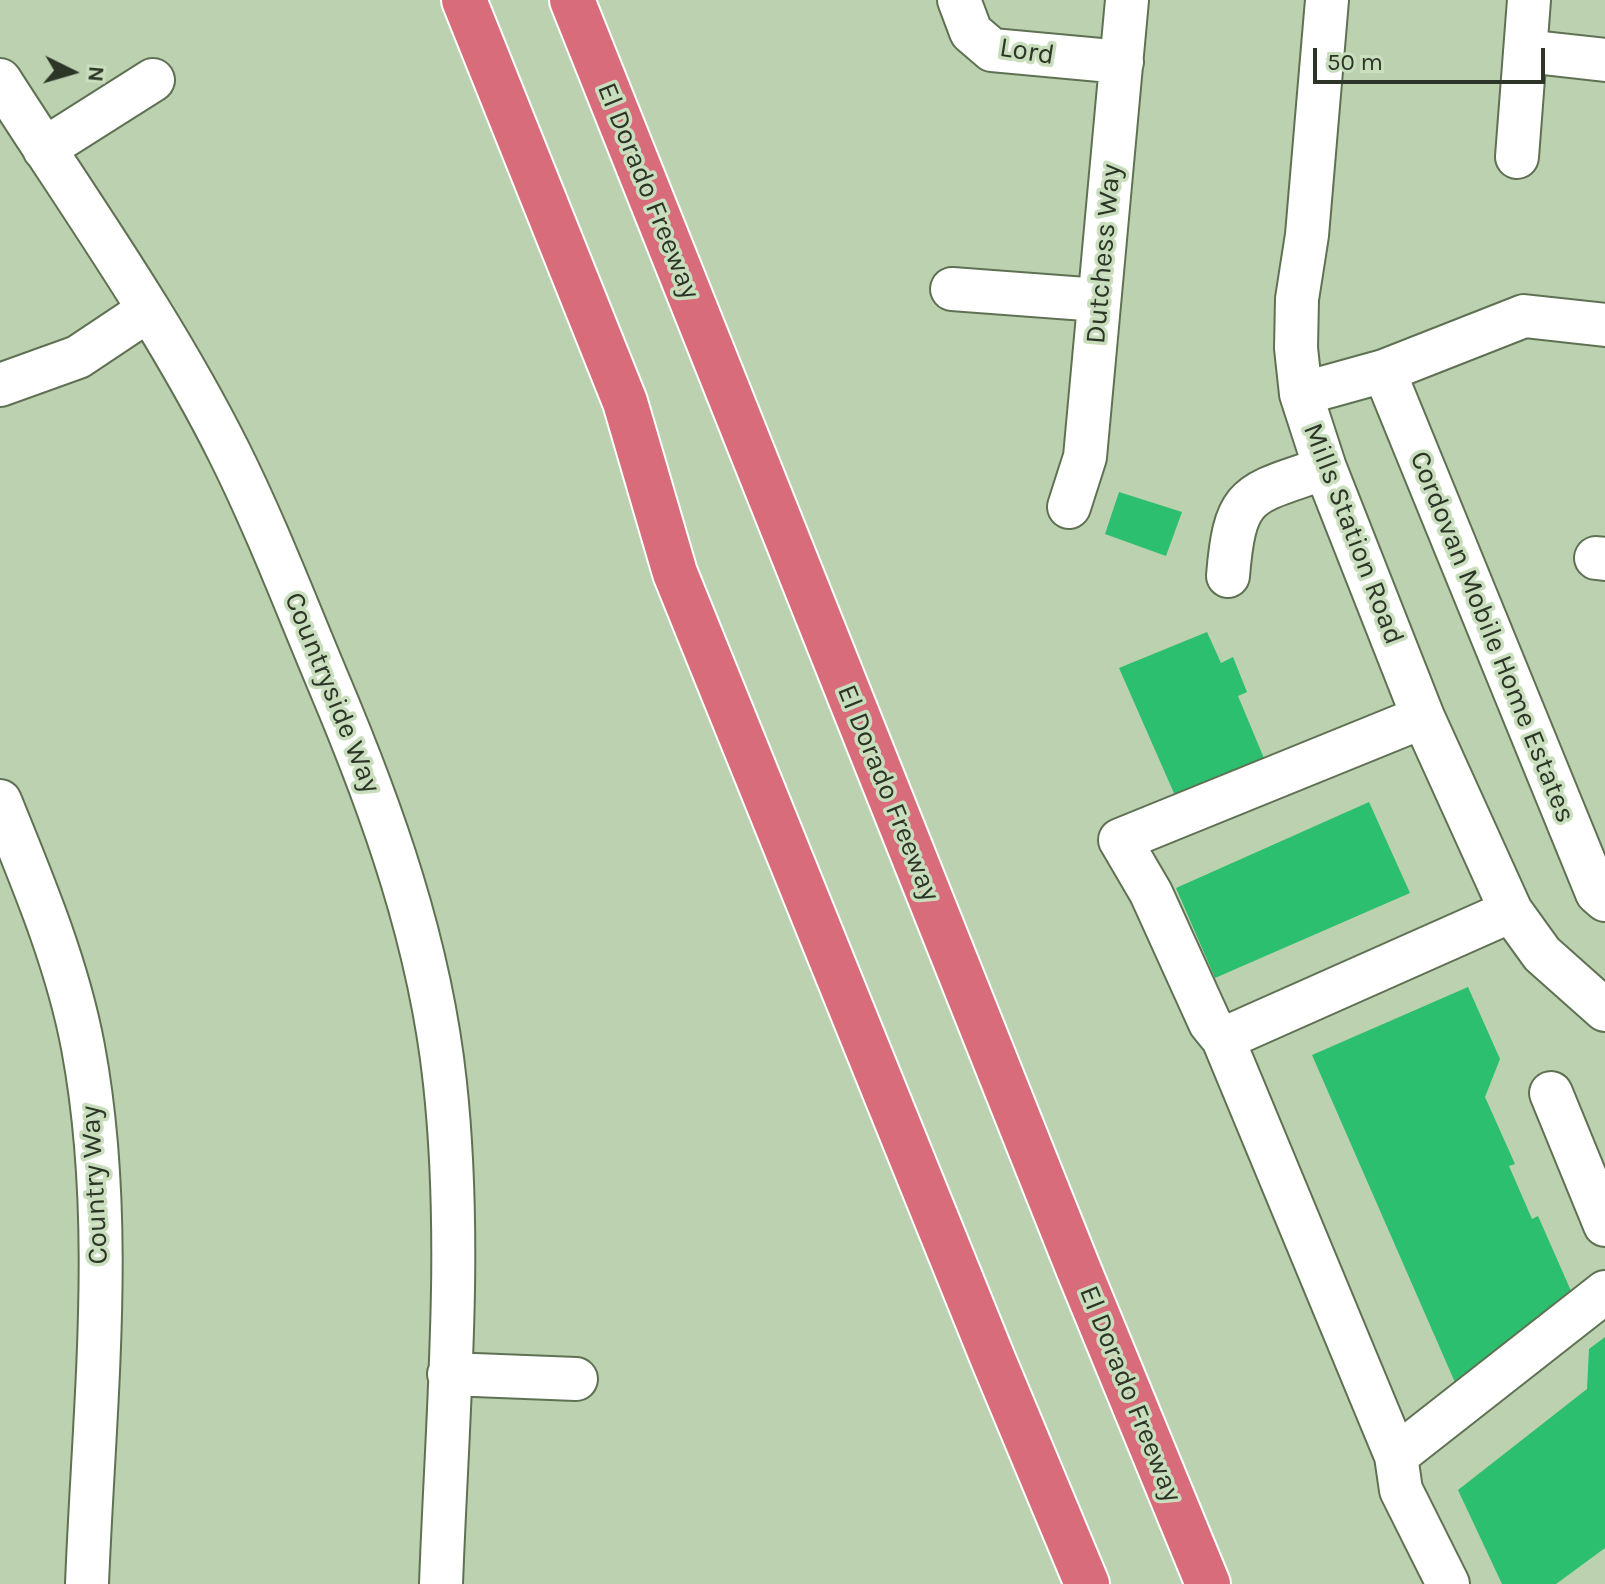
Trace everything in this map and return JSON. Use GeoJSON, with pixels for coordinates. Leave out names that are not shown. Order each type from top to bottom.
{"type":"FeatureCollection","features":[{"type":"Feature","properties":{"kind":"highway"},"geometry":{"type":"LineString","coordinates":[[464,0],[625,402],[675,573],[1087,1584]]}},
{"type":"Feature","properties":{"kind":"highway","name":"El Dorado Freeway"},"geometry":{"type":"LineString","coordinates":[[572,0],[1078,1268],[1208,1584]]}},
{"type":"Feature","properties":{"kind":"highway"},"geometry":{"type":"LineString","coordinates":[[1078,1268],[1230,1584]]}},
{"type":"Feature","properties":{"kind":"street","name":"Lord"},"geometry":{"type":"LineString","coordinates":[[959,0],[971,32],[992,50],[1122,62]]}},
{"type":"Feature","properties":{"kind":"street","name":"Dutchess Way"},"geometry":{"type":"LineString","coordinates":[[1069,507],[1085,457],[1127,0]]}},
{"type":"Feature","properties":{"kind":"street","name":"Mills Station Road"},"geometry":{"type":"LineString","coordinates":[[1327,0],[1307,235],[1297,299],[1296,348],[1301,394],[1325,468],[1423,717],[1511,911],[1542,954],[1605,1010]]}},
{"type":"Feature","properties":{"kind":"street"},"geometry":{"type":"LineString","coordinates":[[1517,157],[1529,0]]}},
{"type":"Feature","properties":{"kind":"street"},"geometry":{"type":"LineString","coordinates":[[1525,51],[1605,60]]}},
{"type":"Feature","properties":{"kind":"street","name":"Countryside Way"},"geometry":{"type":"LineString","coordinates":[[0,80],[147,311],[228,451],[360,757],[414,916],[433,998],[452,1164],[449,1374],[441,1584]]}},
{"type":"Feature","properties":{"kind":"street"},"geometry":{"type":"LineString","coordinates":[[44,149],[153,80]]}},
{"type":"Feature","properties":{"kind":"street"},"geometry":{"type":"LineString","coordinates":[[952,289],[1099,300]]}},
{"type":"Feature","properties":{"kind":"street"},"geometry":{"type":"LineString","coordinates":[[0,385],[78,357],[147,311]]}},
{"type":"Feature","properties":{"kind":"street"},"geometry":{"type":"LineString","coordinates":[[1301,394],[1384,371],[1524,316],[1605,325]]}},
{"type":"Feature","properties":{"kind":"street","name":"Cordovan Mobile Home Estates"},"geometry":{"type":"LineString","coordinates":[[1384,371],[1597,893],[1605,900]]}},
{"type":"Feature","properties":{"kind":"street"},"geometry":{"type":"LineString","coordinates":[[1228,576],[1232,529],[1252,494],[1325,468]]}},
{"type":"Feature","properties":{"kind":"street"},"geometry":{"type":"LineString","coordinates":[[1423,717],[1120,840],[1151,893],[1210,1023],[1223,1039],[1396,1456],[1401,1490],[1448,1584]]}},
{"type":"Feature","properties":{"kind":"street","name":"Country Way"},"geometry":{"type":"LineString","coordinates":[[0,801],[14,875],[59,955],[83,1044],[99,1166],[101,1228],[87,1584]]}},
{"type":"Feature","properties":{"kind":"street"},"geometry":{"type":"LineString","coordinates":[[1223,1039],[1511,911]]}},
{"type":"Feature","properties":{"kind":"street"},"geometry":{"type":"LineString","coordinates":[[1551,1093],[1605,1225]]}},
{"type":"Feature","properties":{"kind":"street"},"geometry":{"type":"LineString","coordinates":[[1396,1456],[1605,1292]]}},
{"type":"Feature","properties":{"kind":"street"},"geometry":{"type":"LineString","coordinates":[[449,1374],[576,1379]]}},
{"type":"Feature","properties":{"kind":"building"},"geometry":{"type":"Polygon","coordinates":[[[1119,492],[1182,512],[1166,556],[1105,534],[1119,492]]]}},
{"type":"Feature","properties":{"kind":"building"},"geometry":{"type":"Polygon","coordinates":[[[1207,632],[1221,663],[1233,657],[1247,692],[1238,696],[1266,763],[1177,800],[1119,668],[1207,632]]]}},
{"type":"Feature","properties":{"kind":"building"},"geometry":{"type":"Polygon","coordinates":[[[1369,802],[1410,893],[1215,978],[1176,888],[1369,802]]]}},
{"type":"Feature","properties":{"kind":"building"},"geometry":{"type":"Polygon","coordinates":[[[1468,987],[1500,1059],[1485,1097],[1515,1164],[1509,1166],[1532,1219],[1538,1216],[1575,1300],[1457,1387],[1312,1055],[1468,987]]]}},
{"type":"Feature","properties":{"kind":"building"},"geometry":{"type":"Polygon","coordinates":[[[1605,1337],[1605,1548],[1556,1584],[1502,1584],[1458,1490],[1587,1389],[1589,1349],[1605,1337]]]}}]}
